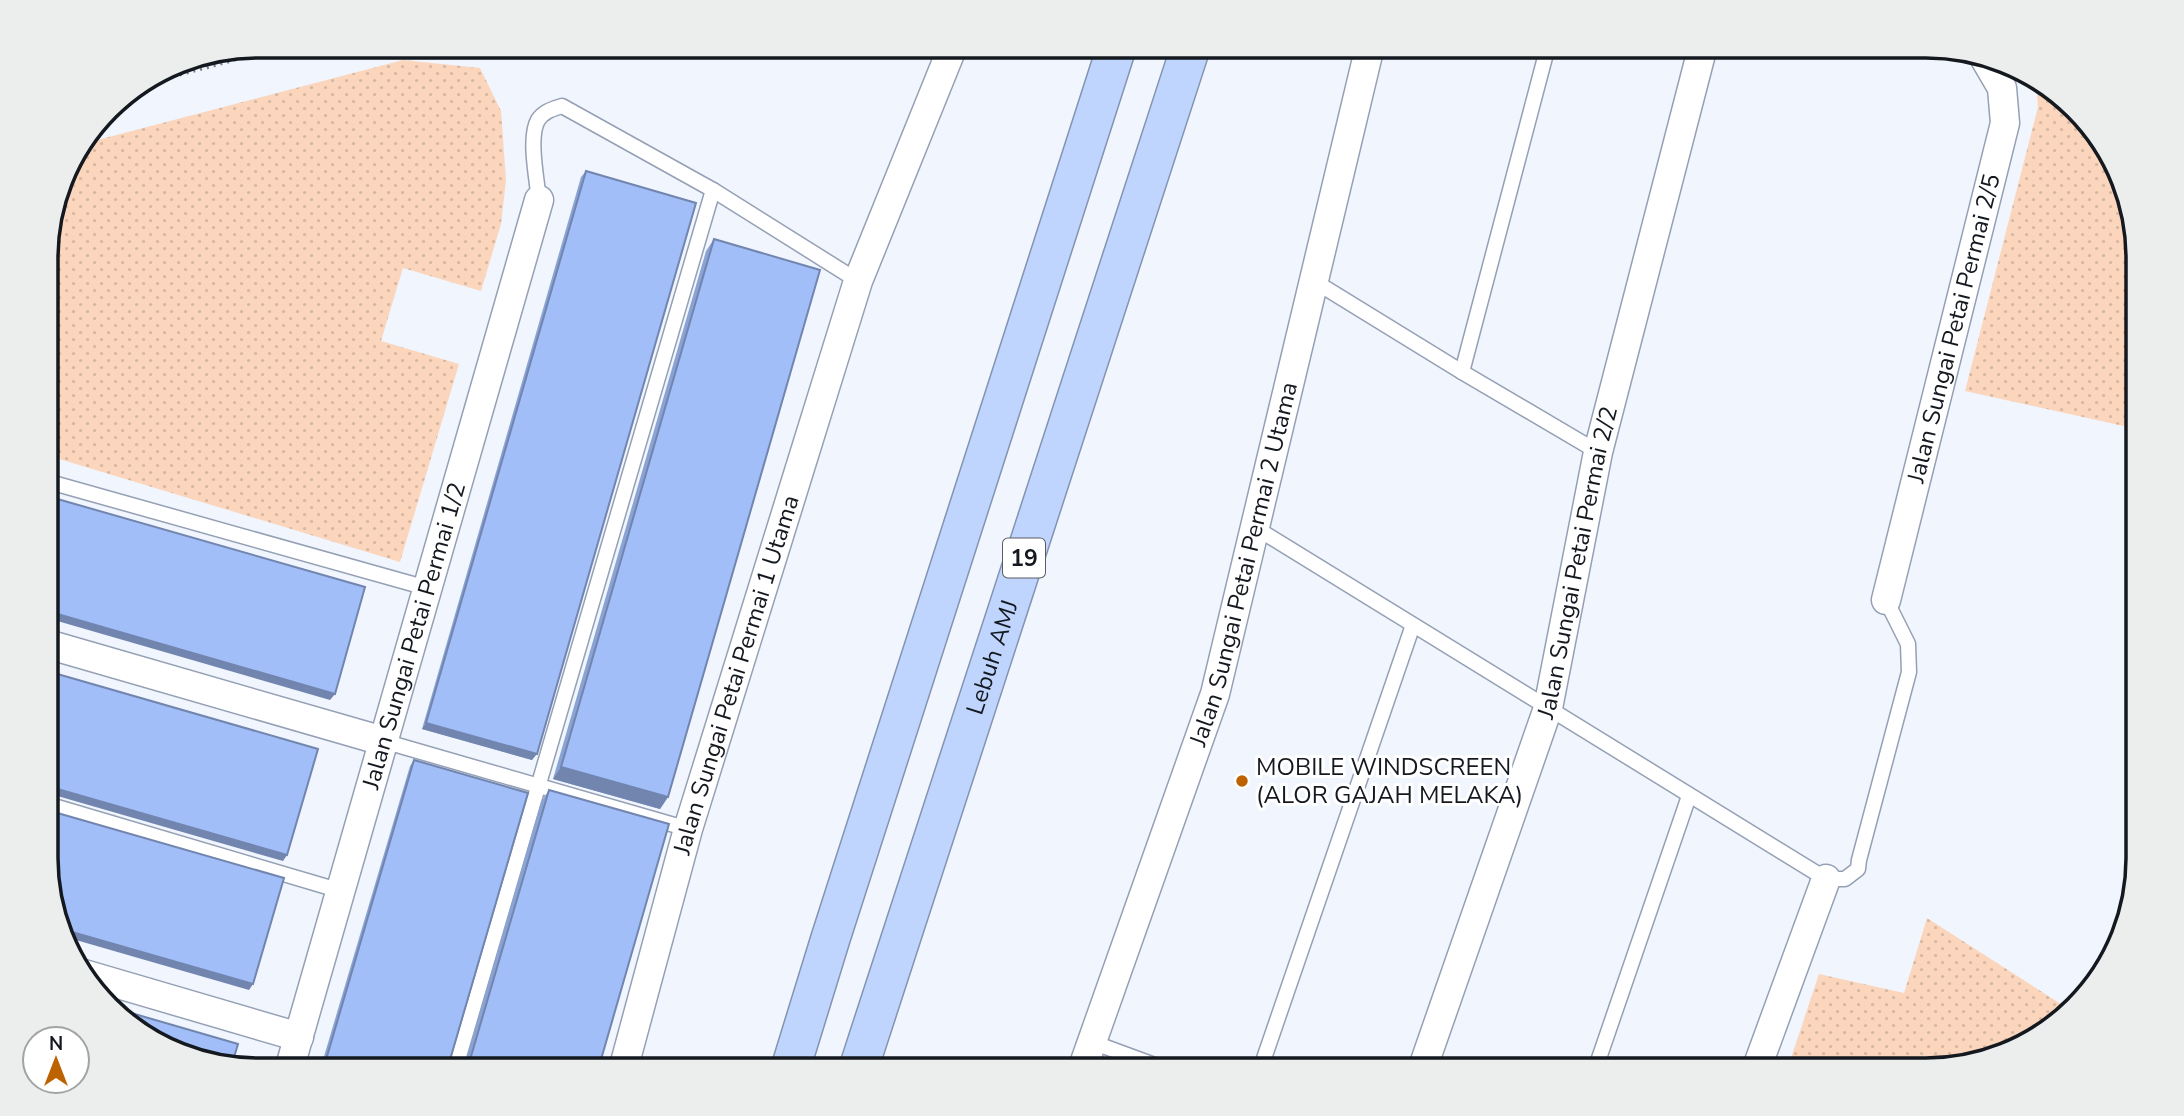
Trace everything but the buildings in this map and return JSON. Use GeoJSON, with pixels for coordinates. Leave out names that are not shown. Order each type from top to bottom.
{"type":"FeatureCollection","features":[{"type":"Feature","properties":{"kind":"highway"},"geometry":{"type":"LineString","coordinates":[[794,1058],[1113,58]]}},
{"type":"Feature","properties":{"kind":"highway","name":"Lebuh AMJ"},"geometry":{"type":"LineString","coordinates":[[863,1058],[1187,58]]}},
{"type":"Feature","properties":{"kind":"street","name":"Jalan Sungai Petai Permai 1 Utama"},"geometry":{"type":"LineString","coordinates":[[625,1058],[688,829],[858,281],[948,58]]}},
{"type":"Feature","properties":{"kind":"street","name":"Jalan Sungai Petai Permai 2 Utama"},"geometry":{"type":"LineString","coordinates":[[1086,1058],[1215,694],[1367,58]]}},
{"type":"Feature","properties":{"kind":"street","name":"Jalan Sungai Petai Permai 2/2"},"geometry":{"type":"LineString","coordinates":[[1426,1058],[1548,708],[1598,452],[1700,58]]}},
{"type":"Feature","properties":{"kind":"street","name":"Jalan Sungai Petai Permai 2/5"},"geometry":{"type":"LineString","coordinates":[[1886,600],[2005,123],[2002,88],[1990,68]]}},
{"type":"Feature","properties":{"kind":"street","name":"Jalan Sungai Petai Permai 1/2"},"geometry":{"type":"LineString","coordinates":[[293,1058],[539,200]]}},
{"type":"Feature","properties":{"kind":"street"},"geometry":{"type":"LineString","coordinates":[[58,648],[383,741]]}},
{"type":"Feature","properties":{"kind":"street"},"geometry":{"type":"LineString","coordinates":[[1760,1058],[1826,879]]}},
{"type":"Feature","properties":{"kind":"street"},"geometry":{"type":"LineString","coordinates":[[98,978],[299,1037]]}},
{"type":"Feature","properties":{"kind":"lane"},"geometry":{"type":"LineString","coordinates":[[1462,372],[1545,58]]}},
{"type":"Feature","properties":{"kind":"lane"},"geometry":{"type":"LineString","coordinates":[[539,200],[534,134],[538,120],[548,110],[562,106],[713,190],[858,281]]}},
{"type":"Feature","properties":{"kind":"lane"},"geometry":{"type":"LineString","coordinates":[[459,1058],[713,190]]}},
{"type":"Feature","properties":{"kind":"lane"},"geometry":{"type":"LineString","coordinates":[[1314,281],[1598,452]]}},
{"type":"Feature","properties":{"kind":"lane"},"geometry":{"type":"LineString","coordinates":[[58,484],[427,588]]}},
{"type":"Feature","properties":{"kind":"lane"},"geometry":{"type":"LineString","coordinates":[[1256,528],[1826,879],[1845,878],[1858,869],[1909,672],[1908,644],[1886,600]]}},
{"type":"Feature","properties":{"kind":"lane"},"geometry":{"type":"LineString","coordinates":[[1264,1058],[1412,625]]}},
{"type":"Feature","properties":{"kind":"lane"},"geometry":{"type":"LineString","coordinates":[[383,741],[688,829]]}},
{"type":"Feature","properties":{"kind":"lane"},"geometry":{"type":"LineString","coordinates":[[1599,1058],[1689,796]]}},
{"type":"Feature","properties":{"kind":"lane"},"geometry":{"type":"LineString","coordinates":[[58,807],[341,891]]}},
{"type":"Feature","properties":{"kind":"lane"},"geometry":{"type":"LineString","coordinates":[[1092,1042],[1135,1058]]}},
{"type":"Feature","properties":{"kind":"path"},"geometry":{"type":"LineString","coordinates":[[176,75],[235,59]]}},
{"type":"Feature","properties":{"kind":"shaded area"},"geometry":{"type":"Polygon","coordinates":[[[403,60],[480,68],[501,111],[506,180],[501,224],[481,291],[403,268],[381,341],[459,364],[400,562],[58,459],[59,232],[68,194],[78,169],[96,140],[403,60]]]}},
{"type":"Feature","properties":{"kind":"shaded area"},"geometry":{"type":"Polygon","coordinates":[[[2037,91],[2077,126],[2106,169],[2119,206],[2125,232],[2126,258],[2126,427],[1965,391],[2038,107],[2037,91]]]}},
{"type":"Feature","properties":{"kind":"shaded area"},"geometry":{"type":"Polygon","coordinates":[[[1927,918],[2062,1005],[2015,1038],[1965,1054],[1939,1058],[1791,1058],[1819,974],[1904,993],[1927,918]]]}},
{"type":"Feature","properties":{"kind":"place","name":"MOBILE WINDSCREEN (ALOR GAJAH MELAKA)"},"geometry":{"type":"Point","coordinates":[1242,781]}}]}
